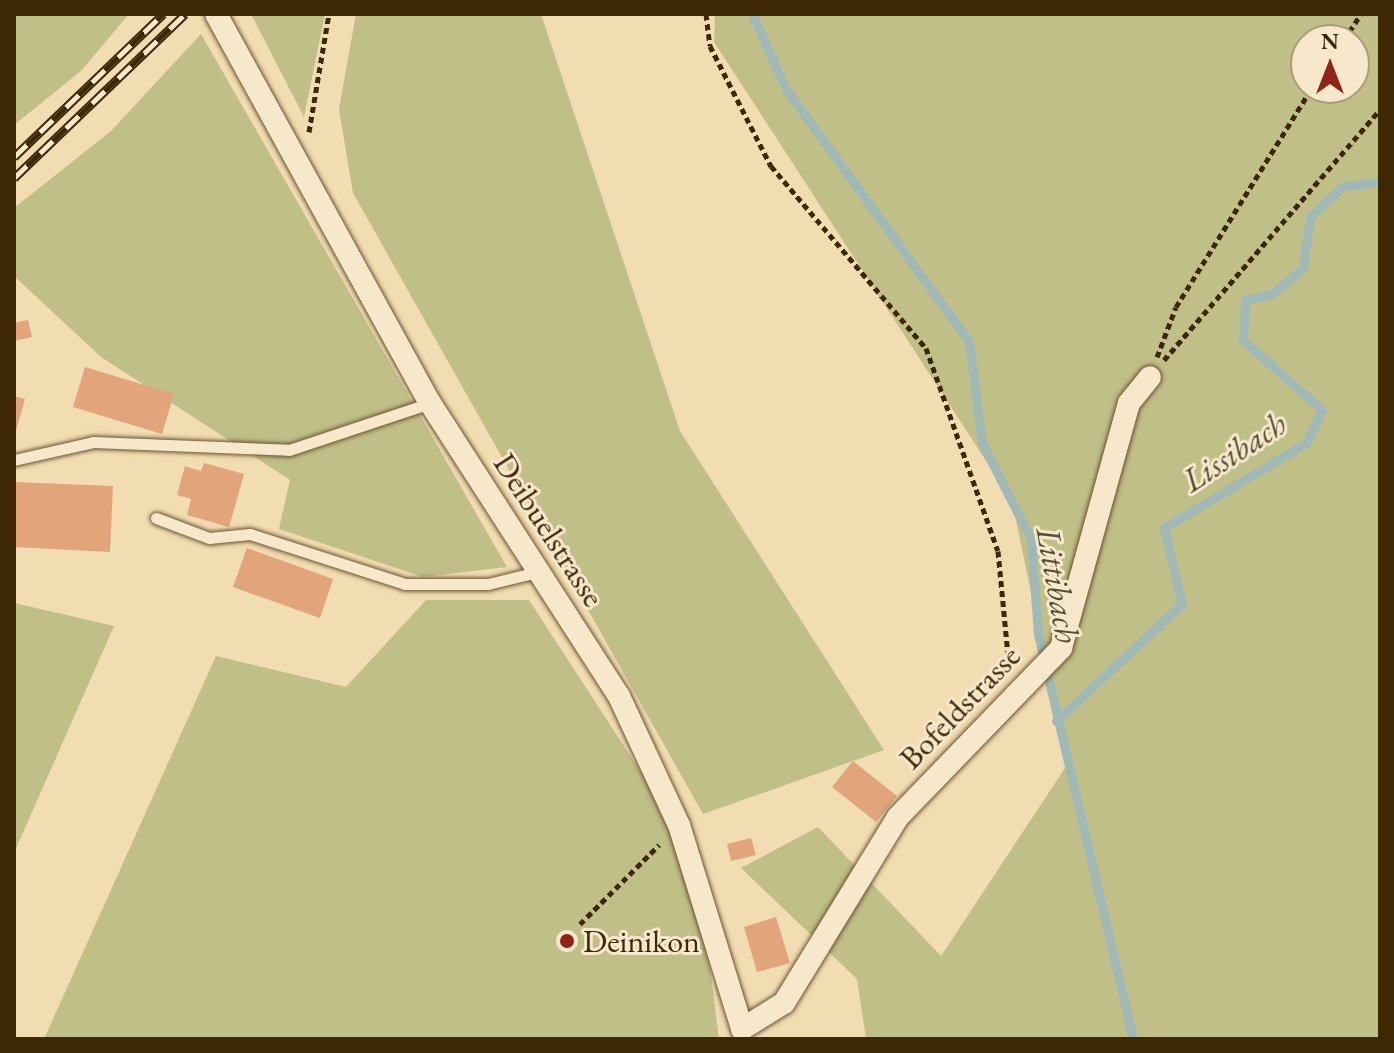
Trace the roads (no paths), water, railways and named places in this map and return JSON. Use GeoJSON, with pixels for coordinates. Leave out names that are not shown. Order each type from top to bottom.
{"type":"FeatureCollection","features":[{"type":"Feature","properties":{"kind":"street","name":"Deibuelstrasse"},"geometry":{"type":"LineString","coordinates":[[216,14],[430,403],[619,696],[679,825],[740,1034]]}},
{"type":"Feature","properties":{"kind":"street","name":"Bofeldstrasse"},"geometry":{"type":"LineString","coordinates":[[740,1034],[784,1003],[898,817],[1020,694],[1061,648],[1129,403],[1150,377]]}},
{"type":"Feature","properties":{"kind":"lane"},"geometry":{"type":"LineString","coordinates":[[14,460],[93,442],[289,450],[430,403]]}},
{"type":"Feature","properties":{"kind":"lane"},"geometry":{"type":"LineString","coordinates":[[156,518],[209,538],[250,534],[405,584],[488,584],[537,572]]}},
{"type":"Feature","properties":{"kind":"waterway","name":"Littibach"},"geometry":{"type":"LineString","coordinates":[[752,14],[786,89],[969,342],[982,443],[1031,539],[1038,634],[1133,1039]]}},
{"type":"Feature","properties":{"kind":"waterway","name":"Lissibach"},"geometry":{"type":"LineString","coordinates":[[1056,721],[1182,604],[1164,528],[1306,443],[1322,410],[1243,340],[1245,300],[1272,294],[1303,268],[1310,217],[1343,186],[1380,182]]}},
{"type":"Feature","properties":{"kind":"railway"},"geometry":{"type":"LineString","coordinates":[[14,157],[163,14]]}},
{"type":"Feature","properties":{"kind":"railway"},"geometry":{"type":"LineString","coordinates":[[14,178],[185,14]]}},
{"type":"Feature","properties":{"kind":"place","name":"Deinikon"},"geometry":{"type":"Point","coordinates":[567,941]}}]}
